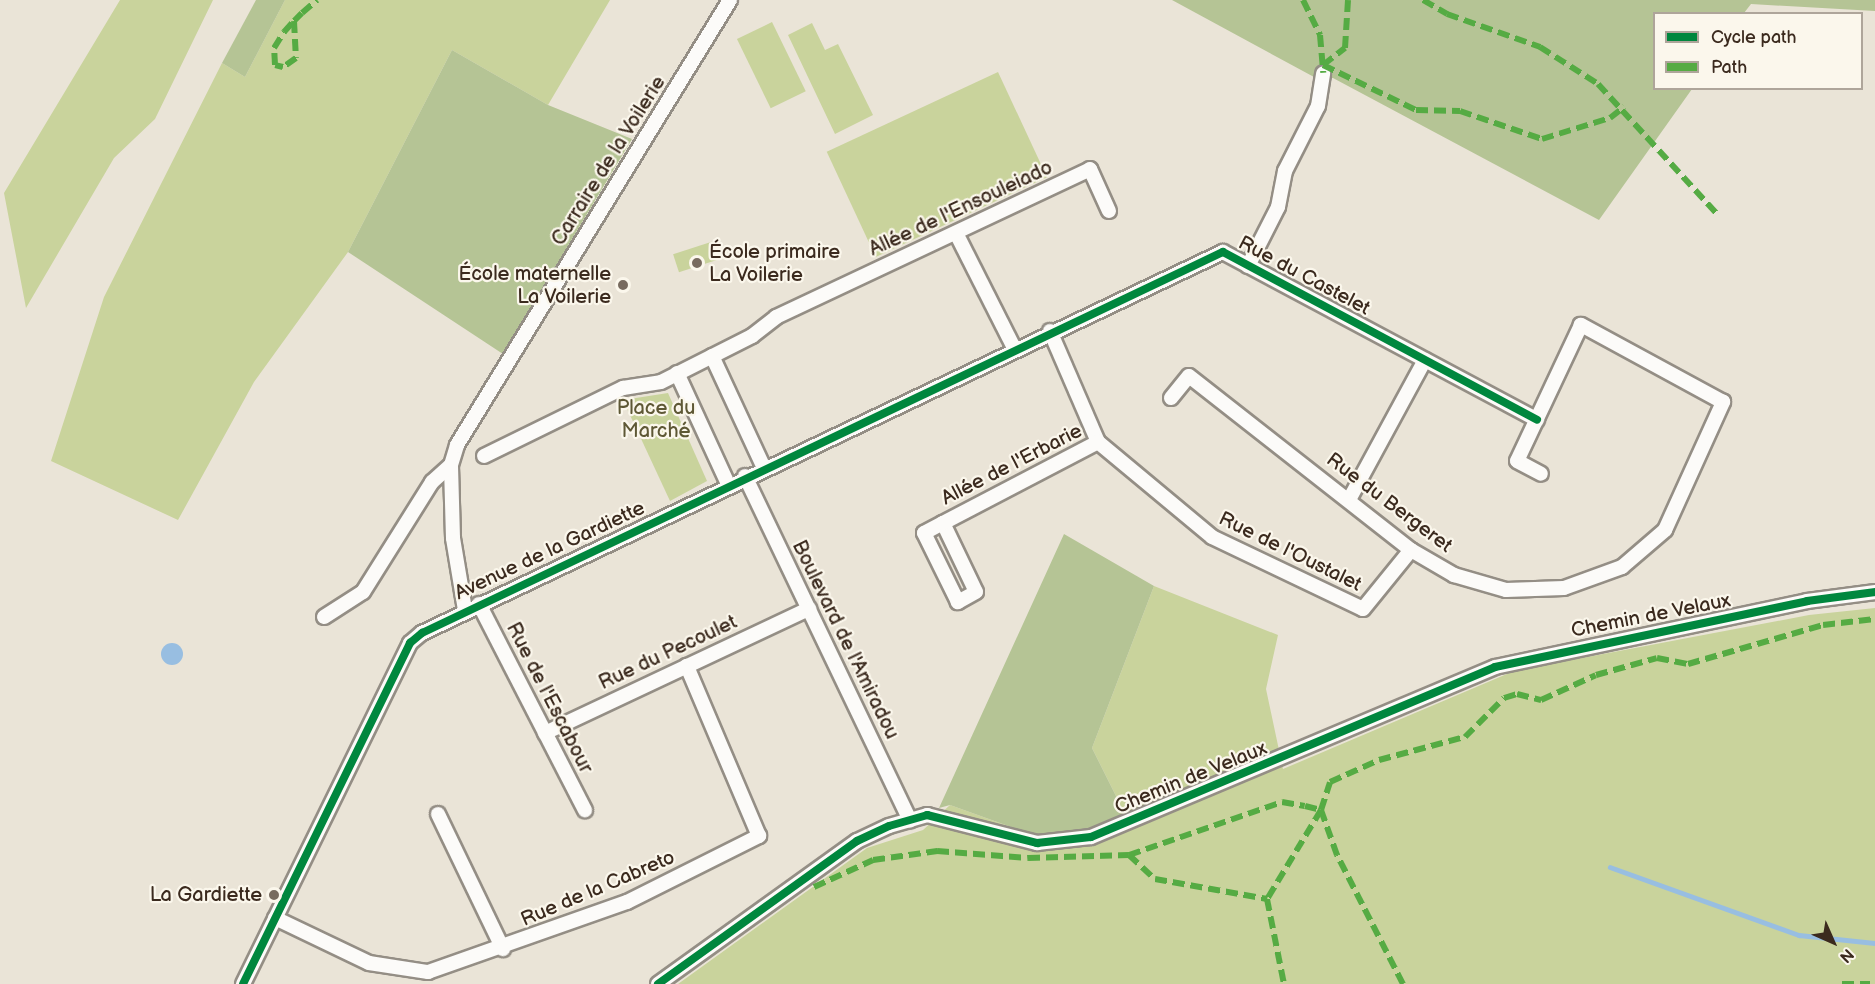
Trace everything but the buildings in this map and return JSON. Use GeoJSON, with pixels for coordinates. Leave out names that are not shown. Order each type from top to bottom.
{"type":"FeatureCollection","features":[{"type":"Feature","properties":{"kind":"street","name":"Carraire de la Voilerie"},"geometry":{"type":"LineString","coordinates":[[465,610],[453,538],[451,465],[457,445],[730,0]]}},
{"type":"Feature","properties":{"kind":"street"},"geometry":{"type":"LineString","coordinates":[[1248,266],[1278,207],[1285,171],[1318,106],[1323,73]]}},
{"type":"Feature","properties":{"kind":"street","name":"Allée de l'Ensouleiado"},"geometry":{"type":"LineString","coordinates":[[484,456],[623,388],[649,386],[677,373],[712,356],[792,310],[1090,169],[1109,211]]}},
{"type":"Feature","properties":{"kind":"street"},"geometry":{"type":"LineString","coordinates":[[956,233],[1014,348]]}},
{"type":"Feature","properties":{"kind":"street","name":"Rue du Castelet"},"geometry":{"type":"LineString","coordinates":[[1050,331],[1223,252],[1537,420]]}},
{"type":"Feature","properties":{"kind":"street","name":"Rue du Bergeret"},"geometry":{"type":"LineString","coordinates":[[1171,398],[1189,376],[1350,498],[1412,550],[1454,575],[1506,590],[1564,588],[1622,567],[1665,530],[1723,402],[1581,325],[1517,461],[1541,474]]}},
{"type":"Feature","properties":{"kind":"street","name":"Avenue de la Gardiette"},"geometry":{"type":"LineString","coordinates":[[243,984],[410,643],[465,610],[1050,331]]}},
{"type":"Feature","properties":{"kind":"street","name":"Rue de l'Oustalet"},"geometry":{"type":"LineString","coordinates":[[1050,331],[1098,442],[1212,537],[1362,609],[1412,550]]}},
{"type":"Feature","properties":{"kind":"street"},"geometry":{"type":"LineString","coordinates":[[712,356],[764,468]]}},
{"type":"Feature","properties":{"kind":"street"},"geometry":{"type":"LineString","coordinates":[[1350,498],[1425,360]]}},
{"type":"Feature","properties":{"kind":"street"},"geometry":{"type":"LineString","coordinates":[[677,373],[728,484]]}},
{"type":"Feature","properties":{"kind":"street","name":"Allée de l'Erbarie"},"geometry":{"type":"LineString","coordinates":[[943,523],[976,592],[958,602],[924,532],[1098,442]]}},
{"type":"Feature","properties":{"kind":"street"},"geometry":{"type":"LineString","coordinates":[[324,617],[363,592],[432,482],[451,465]]}},
{"type":"Feature","properties":{"kind":"street","name":"Boulevard de l'Amiradou"},"geometry":{"type":"LineString","coordinates":[[745,476],[910,820]]}},
{"type":"Feature","properties":{"kind":"street","name":"Chemin de Velaux"},"geometry":{"type":"LineString","coordinates":[[658,984],[857,841],[910,820],[950,819],[1037,843],[1091,837],[1495,667],[1807,601],[1875,592]]}},
{"type":"Feature","properties":{"kind":"street","name":"Rue de l'Escabour"},"geometry":{"type":"LineString","coordinates":[[479,604],[585,810]]}},
{"type":"Feature","properties":{"kind":"street","name":"Rue du Pecoulet"},"geometry":{"type":"LineString","coordinates":[[545,733],[809,609]]}},
{"type":"Feature","properties":{"kind":"street","name":"Rue de la Cabreto"},"geometry":{"type":"LineString","coordinates":[[275,918],[369,963],[428,972],[503,949],[627,902],[759,836],[687,666]]}},
{"type":"Feature","properties":{"kind":"street"},"geometry":{"type":"LineString","coordinates":[[438,814],[503,949]]}},
{"type":"Feature","properties":{"kind":"green space"},"geometry":{"type":"Polygon","coordinates":[[[120,0],[213,0],[155,119],[114,158],[26,308],[4,193],[120,0]]]}},
{"type":"Feature","properties":{"kind":"green space"},"geometry":{"type":"Polygon","coordinates":[[[256,0],[285,0],[245,77],[222,63],[256,0]]]}},
{"type":"Feature","properties":{"kind":"green space"},"geometry":{"type":"Polygon","coordinates":[[[285,0],[610,0],[548,105],[452,50],[348,252],[254,382],[178,520],[51,461],[104,297],[222,63],[245,77],[285,0]]]}},
{"type":"Feature","properties":{"kind":"green space"},"geometry":{"type":"Polygon","coordinates":[[[1172,0],[1875,0],[1875,11],[1751,4],[1745,12],[1653,12],[1653,90],[1691,90],[1599,220],[1333,78],[1314,77],[1172,0]]]}},
{"type":"Feature","properties":{"kind":"green space"},"geometry":{"type":"Polygon","coordinates":[[[772,22],[806,91],[771,108],[737,39],[772,22]]]}},
{"type":"Feature","properties":{"kind":"green space"},"geometry":{"type":"Polygon","coordinates":[[[812,23],[825,50],[838,44],[873,115],[835,134],[788,35],[812,23]]]}},
{"type":"Feature","properties":{"kind":"green space"},"geometry":{"type":"Polygon","coordinates":[[[452,50],[548,105],[632,139],[503,354],[348,252],[452,50]]]}},
{"type":"Feature","properties":{"kind":"green space"},"geometry":{"type":"Polygon","coordinates":[[[998,72],[1047,177],[876,257],[827,152],[998,72]]]}},
{"type":"Feature","properties":{"kind":"green space"},"geometry":{"type":"Polygon","coordinates":[[[714,241],[720,259],[679,272],[673,254],[714,241]]]}},
{"type":"Feature","properties":{"kind":"green space","name":"Place du Marché"},"geometry":{"type":"Polygon","coordinates":[[[668,393],[707,481],[670,501],[623,400],[668,393]]]}},
{"type":"Feature","properties":{"kind":"green space"},"geometry":{"type":"Polygon","coordinates":[[[1064,534],[1154,586],[1092,748],[1126,816],[1083,831],[1039,837],[950,805],[939,808],[1064,534]]]}},
{"type":"Feature","properties":{"kind":"green space"},"geometry":{"type":"Polygon","coordinates":[[[1154,586],[1278,635],[1266,689],[1283,769],[1514,671],[1809,615],[1875,608],[1875,984],[678,984],[867,848],[923,830],[950,805],[1039,837],[1126,816],[1092,748],[1154,586]]]}},
{"type":"Feature","properties":{"kind":"water"},"geometry":{"type":"Polygon","coordinates":[[[172,643],[180,646],[183,654],[180,662],[172,665],[164,662],[161,654],[164,646],[172,643]]]}},
{"type":"Feature","properties":{"kind":"waterway"},"geometry":{"type":"LineString","coordinates":[[1610,867],[1799,935],[1875,943]]}},
{"type":"Feature","properties":{"kind":"marked path"},"geometry":{"type":"LineString","coordinates":[[294,21],[296,58],[283,67],[275,65],[274,48],[284,32],[294,21],[302,13],[317,0]]}},
{"type":"Feature","properties":{"kind":"marked path"},"geometry":{"type":"LineString","coordinates":[[1303,0],[1320,35],[1323,73]]}},
{"type":"Feature","properties":{"kind":"marked path"},"geometry":{"type":"LineString","coordinates":[[1323,65],[1345,48],[1348,0]]}},
{"type":"Feature","properties":{"kind":"marked path"},"geometry":{"type":"LineString","coordinates":[[1423,0],[1447,14],[1540,47],[1598,84],[1719,216]]}},
{"type":"Feature","properties":{"kind":"marked path"},"geometry":{"type":"LineString","coordinates":[[1323,65],[1416,110],[1460,111],[1542,139],[1610,118],[1624,107]]}},
{"type":"Feature","properties":{"kind":"marked path"},"geometry":{"type":"LineString","coordinates":[[1403,984],[1337,855],[1321,810],[1330,782],[1379,760],[1465,737],[1504,698],[1517,694],[1541,700],[1596,675],[1657,658],[1688,664],[1823,625],[1875,619]]}},
{"type":"Feature","properties":{"kind":"marked path"},"geometry":{"type":"LineString","coordinates":[[814,887],[873,860],[937,851],[1028,858],[1129,855],[1282,802],[1305,806],[1321,810],[1267,899],[1284,984]]}},
{"type":"Feature","properties":{"kind":"marked path"},"geometry":{"type":"LineString","coordinates":[[1129,855],[1155,879],[1267,899]]}},
{"type":"Feature","properties":{"kind":"marked path"},"geometry":{"type":"LineString","coordinates":[[1842,984],[1870,984]]}},
{"type":"Feature","properties":{"kind":"cycle path"},"geometry":{"type":"LineString","coordinates":[[243,984],[410,643],[422,633],[1223,252],[1537,420]]}},
{"type":"Feature","properties":{"kind":"cycle path"},"geometry":{"type":"LineString","coordinates":[[658,984],[857,841],[889,826],[927,815],[1037,843],[1091,837],[1495,667],[1807,601],[1875,592]]}},
{"type":"Feature","properties":{"kind":"place","name":"École primaire La Voilerie"},"geometry":{"type":"Point","coordinates":[697,263]}},
{"type":"Feature","properties":{"kind":"place","name":"École maternelle La Voilerie"},"geometry":{"type":"Point","coordinates":[623,285]}},
{"type":"Feature","properties":{"kind":"place","name":"La Gardiette"},"geometry":{"type":"Point","coordinates":[274,895]}}]}
